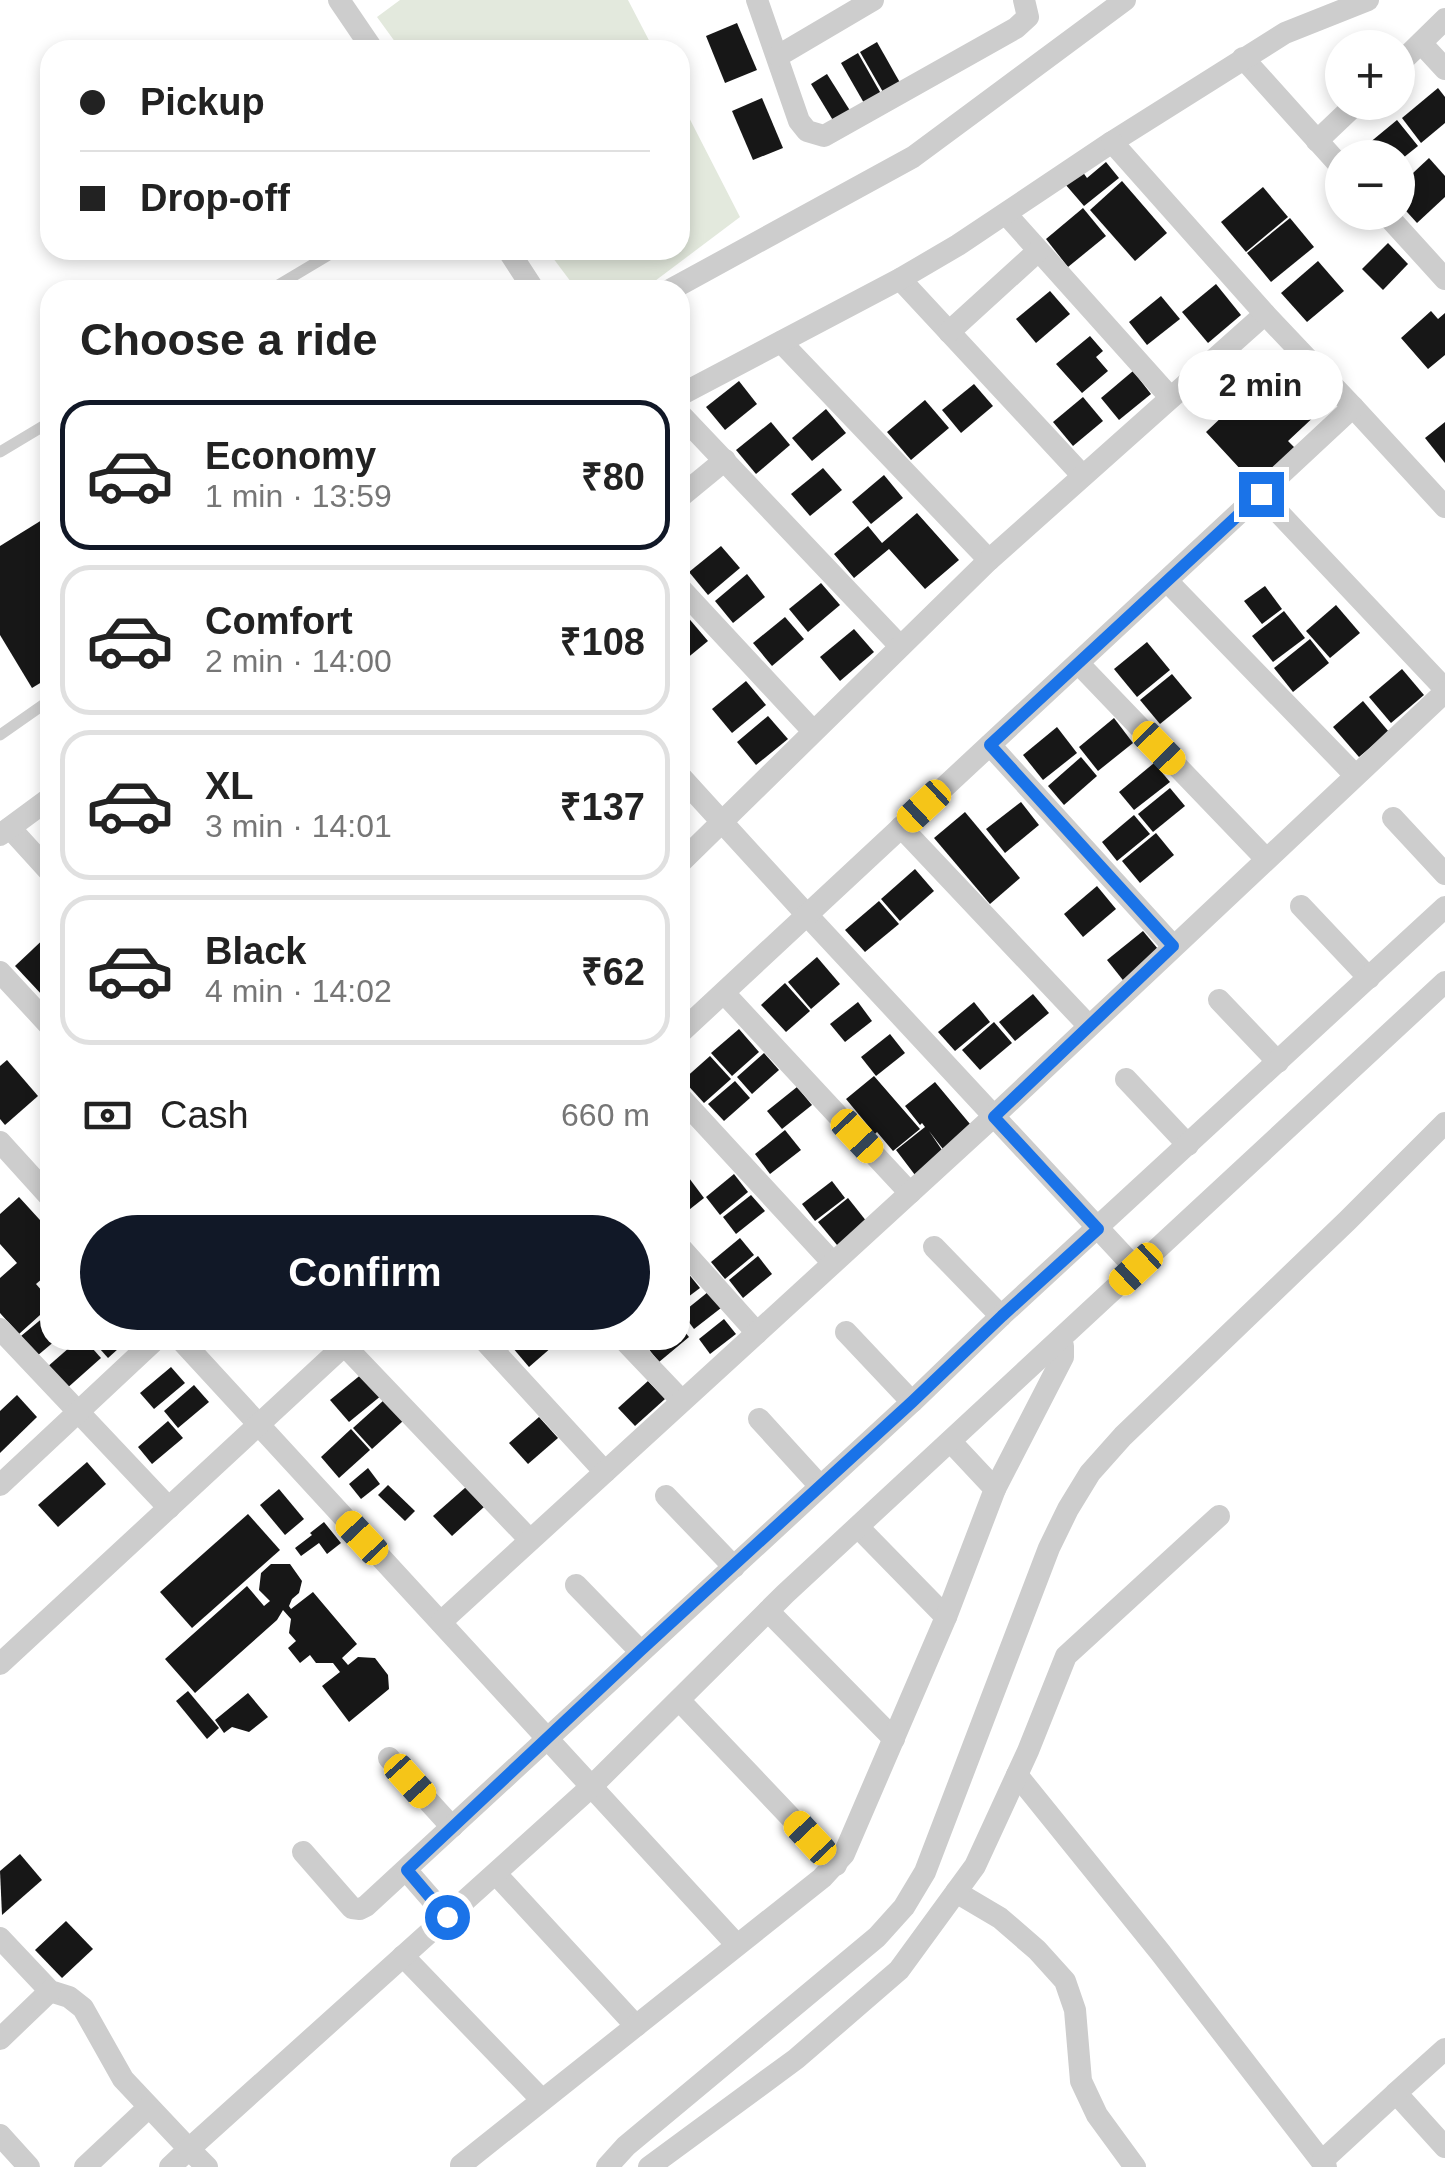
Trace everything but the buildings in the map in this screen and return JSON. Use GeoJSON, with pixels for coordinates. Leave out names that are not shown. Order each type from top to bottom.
{"type":"FeatureCollection","features":[{"type":"Feature","properties":{"kind":"street"},"geometry":{"type":"LineString","coordinates":[[366,40],[344,7],[370,0]]}},
{"type":"Feature","properties":{"kind":"street"},"geometry":{"type":"LineString","coordinates":[[757,0],[799,122],[807,131],[824,136],[1016,28],[1028,17],[1024,0]]}},
{"type":"Feature","properties":{"kind":"street"},"geometry":{"type":"LineString","coordinates":[[778,56],[872,0]]}},
{"type":"Feature","properties":{"kind":"street"},"geometry":{"type":"LineString","coordinates":[[688,280],[913,157],[1125,0]]}},
{"type":"Feature","properties":{"kind":"street"},"geometry":{"type":"LineString","coordinates":[[690,390],[900,279],[1286,33],[1368,0]]}},
{"type":"Feature","properties":{"kind":"street"},"geometry":{"type":"LineString","coordinates":[[1415,49],[1445,19]]}},
{"type":"Feature","properties":{"kind":"street"},"geometry":{"type":"LineString","coordinates":[[1421,43],[1445,69]]}},
{"type":"Feature","properties":{"kind":"street"},"geometry":{"type":"LineString","coordinates":[[1243,58],[1325,148]]}},
{"type":"Feature","properties":{"kind":"street"},"geometry":{"type":"LineString","coordinates":[[1318,140],[1339,120]]}},
{"type":"Feature","properties":{"kind":"street"},"geometry":{"type":"LineString","coordinates":[[1112,142],[1445,507]]}},
{"type":"Feature","properties":{"kind":"street"},"geometry":{"type":"LineString","coordinates":[[1006,214],[1170,398]]}},
{"type":"Feature","properties":{"kind":"street"},"geometry":{"type":"LineString","coordinates":[[1400,230],[1445,279]]}},
{"type":"Feature","properties":{"kind":"street"},"geometry":{"type":"LineString","coordinates":[[949,332],[1038,251]]}},
{"type":"Feature","properties":{"kind":"street"},"geometry":{"type":"LineString","coordinates":[[900,279],[1082,475]]}},
{"type":"Feature","properties":{"kind":"street"},"geometry":{"type":"LineString","coordinates":[[690,854],[990,560],[1265,314]]}},
{"type":"Feature","properties":{"kind":"street"},"geometry":{"type":"LineString","coordinates":[[781,342],[990,560]]}},
{"type":"Feature","properties":{"kind":"street"},"geometry":{"type":"LineString","coordinates":[[690,1024],[1353,407]]}},
{"type":"Feature","properties":{"kind":"street"},"geometry":{"type":"LineString","coordinates":[[690,424],[900,646]]}},
{"type":"Feature","properties":{"kind":"street"},"geometry":{"type":"LineString","coordinates":[[690,490],[725,460]]}},
{"type":"Feature","properties":{"kind":"street"},"geometry":{"type":"LineString","coordinates":[[440,1622],[994,1117],[1445,690],[1261,494]]}},
{"type":"Feature","properties":{"kind":"street"},"geometry":{"type":"LineString","coordinates":[[1167,580],[1355,775]]}},
{"type":"Feature","properties":{"kind":"street"},"geometry":{"type":"LineString","coordinates":[[690,599],[813,732]]}},
{"type":"Feature","properties":{"kind":"street"},"geometry":{"type":"LineString","coordinates":[[1079,664],[1266,859]]}},
{"type":"Feature","properties":{"kind":"street"},"geometry":{"type":"LineString","coordinates":[[990,745],[1173,946]]}},
{"type":"Feature","properties":{"kind":"street"},"geometry":{"type":"LineString","coordinates":[[690,787],[1136,1269]]}},
{"type":"Feature","properties":{"kind":"street"},"geometry":{"type":"LineString","coordinates":[[40,805],[5,831],[40,863]]}},
{"type":"Feature","properties":{"kind":"street"},"geometry":{"type":"LineString","coordinates":[[1393,818],[1445,874]]}},
{"type":"Feature","properties":{"kind":"street"},"geometry":{"type":"LineString","coordinates":[[902,827],[1088,1026]]}},
{"type":"Feature","properties":{"kind":"street"},"geometry":{"type":"LineString","coordinates":[[1301,906],[1368,978]]}},
{"type":"Feature","properties":{"kind":"street"},"geometry":{"type":"LineString","coordinates":[[303,1852],[352,1908],[366,1906],[1445,907]]}},
{"type":"Feature","properties":{"kind":"street"},"geometry":{"type":"LineString","coordinates":[[0,972],[40,1015]]}},
{"type":"Feature","properties":{"kind":"street"},"geometry":{"type":"LineString","coordinates":[[170,2167],[592,1787],[768,1611],[1445,982]]}},
{"type":"Feature","properties":{"kind":"street"},"geometry":{"type":"LineString","coordinates":[[724,992],[910,1193]]}},
{"type":"Feature","properties":{"kind":"street"},"geometry":{"type":"LineString","coordinates":[[1219,1000],[1278,1062]]}},
{"type":"Feature","properties":{"kind":"street"},"geometry":{"type":"LineString","coordinates":[[1126,1079],[1188,1145]]}},
{"type":"Feature","properties":{"kind":"street"},"geometry":{"type":"LineString","coordinates":[[690,1108],[833,1263]]}},
{"type":"Feature","properties":{"kind":"street"},"geometry":{"type":"LineString","coordinates":[[608,2167],[626,2146],[877,1937],[904,1908],[926,1872],[1049,1548],[1090,1473],[1123,1436],[1445,1123]]}},
{"type":"Feature","properties":{"kind":"street"},"geometry":{"type":"LineString","coordinates":[[0,1142],[40,1186]]}},
{"type":"Feature","properties":{"kind":"street"},"geometry":{"type":"LineString","coordinates":[[934,1247],[1002,1316]]}},
{"type":"Feature","properties":{"kind":"street"},"geometry":{"type":"LineString","coordinates":[[690,1258],[757,1333]]}},
{"type":"Feature","properties":{"kind":"street"},"geometry":{"type":"LineString","coordinates":[[0,1329],[169,1508]]}},
{"type":"Feature","properties":{"kind":"street"},"geometry":{"type":"LineString","coordinates":[[846,1332],[912,1402]]}},
{"type":"Feature","properties":{"kind":"street"},"geometry":{"type":"LineString","coordinates":[[461,2165],[836,1866],[852,1838],[946,1618],[995,1488],[1063,1357],[1060,1340]]}},
{"type":"Feature","properties":{"kind":"street"},"geometry":{"type":"LineString","coordinates":[[0,1486],[143,1350]]}},
{"type":"Feature","properties":{"kind":"street"},"geometry":{"type":"LineString","coordinates":[[189,1350],[737,1946]]}},
{"type":"Feature","properties":{"kind":"street"},"geometry":{"type":"LineString","coordinates":[[0,1664],[338,1350]]}},
{"type":"Feature","properties":{"kind":"street"},"geometry":{"type":"LineString","coordinates":[[354,1350],[530,1540]]}},
{"type":"Feature","properties":{"kind":"street"},"geometry":{"type":"LineString","coordinates":[[493,1350],[605,1472]]}},
{"type":"Feature","properties":{"kind":"street"},"geometry":{"type":"LineString","coordinates":[[634,1350],[682,1401]]}},
{"type":"Feature","properties":{"kind":"street"},"geometry":{"type":"LineString","coordinates":[[759,1419],[820,1486]]}},
{"type":"Feature","properties":{"kind":"street"},"geometry":{"type":"LineString","coordinates":[[951,1442],[995,1488]]}},
{"type":"Feature","properties":{"kind":"street"},"geometry":{"type":"LineString","coordinates":[[666,1496],[734,1567]]}},
{"type":"Feature","properties":{"kind":"street"},"geometry":{"type":"LineString","coordinates":[[650,2167],[796,2059],[900,1970],[975,1866],[1066,1656],[1219,1516]]}},
{"type":"Feature","properties":{"kind":"street"},"geometry":{"type":"LineString","coordinates":[[858,1527],[946,1618]]}},
{"type":"Feature","properties":{"kind":"street"},"geometry":{"type":"LineString","coordinates":[[576,1585],[640,1651]]}},
{"type":"Feature","properties":{"kind":"street"},"geometry":{"type":"LineString","coordinates":[[768,1611],[894,1739]]}},
{"type":"Feature","properties":{"kind":"street"},"geometry":{"type":"LineString","coordinates":[[679,1700],[836,1866]]}},
{"type":"Feature","properties":{"kind":"street"},"geometry":{"type":"LineString","coordinates":[[389,1758],[452,1827]]}},
{"type":"Feature","properties":{"kind":"street"},"geometry":{"type":"LineString","coordinates":[[1017,1775],[1324,2164],[1445,2049]]}},
{"type":"Feature","properties":{"kind":"street"},"geometry":{"type":"LineString","coordinates":[[407,1870],[447,1917]]}},
{"type":"Feature","properties":{"kind":"street"},"geometry":{"type":"LineString","coordinates":[[496,1874],[636,2026]]}},
{"type":"Feature","properties":{"kind":"street"},"geometry":{"type":"LineString","coordinates":[[956,1892],[1000,1918],[1065,1981],[1074,2010],[1082,2081],[1097,2115],[1134,2167]]}},
{"type":"Feature","properties":{"kind":"street"},"geometry":{"type":"LineString","coordinates":[[0,1938],[50,1991],[70,1997],[83,2008],[118,2070],[148,2107],[196,2143],[206,2167]]}},
{"type":"Feature","properties":{"kind":"street"},"geometry":{"type":"LineString","coordinates":[[403,1956],[542,2100]]}},
{"type":"Feature","properties":{"kind":"street"},"geometry":{"type":"LineString","coordinates":[[0,2039],[50,1991]]}},
{"type":"Feature","properties":{"kind":"street"},"geometry":{"type":"LineString","coordinates":[[1396,2094],[1445,2146]]}},
{"type":"Feature","properties":{"kind":"street"},"geometry":{"type":"LineString","coordinates":[[85,2167],[148,2107]]}},
{"type":"Feature","properties":{"kind":"street"},"geometry":{"type":"LineString","coordinates":[[0,2135],[29,2167]]}},
{"type":"Feature","properties":{"kind":"lane"},"geometry":{"type":"LineString","coordinates":[[286,280],[320,260]]}},
{"type":"Feature","properties":{"kind":"lane"},"geometry":{"type":"LineString","coordinates":[[0,452],[40,428]]}},
{"type":"Feature","properties":{"kind":"lane"},"geometry":{"type":"LineString","coordinates":[[0,735],[40,707]]}},
{"type":"Feature","properties":{"kind":"shaded area"},"geometry":{"type":"Polygon","coordinates":[[[400,0],[628,0],[649,40],[394,40],[377,17],[400,0]]]}},
{"type":"Feature","properties":{"kind":"shaded area"},"geometry":{"type":"Polygon","coordinates":[[[690,120],[740,217],[690,255],[690,120]]]}},
{"type":"Feature","properties":{"kind":"shaded area"},"geometry":{"type":"Polygon","coordinates":[[[554,260],[683,260],[656,280],[570,280],[554,260]]]}},
{"type":"Feature","properties":{"kind":"route"},"geometry":{"type":"LineString","coordinates":[[447,1917],[407,1870],[1098,1229],[994,1117],[1173,946],[990,745],[1261,494]]}}]}
